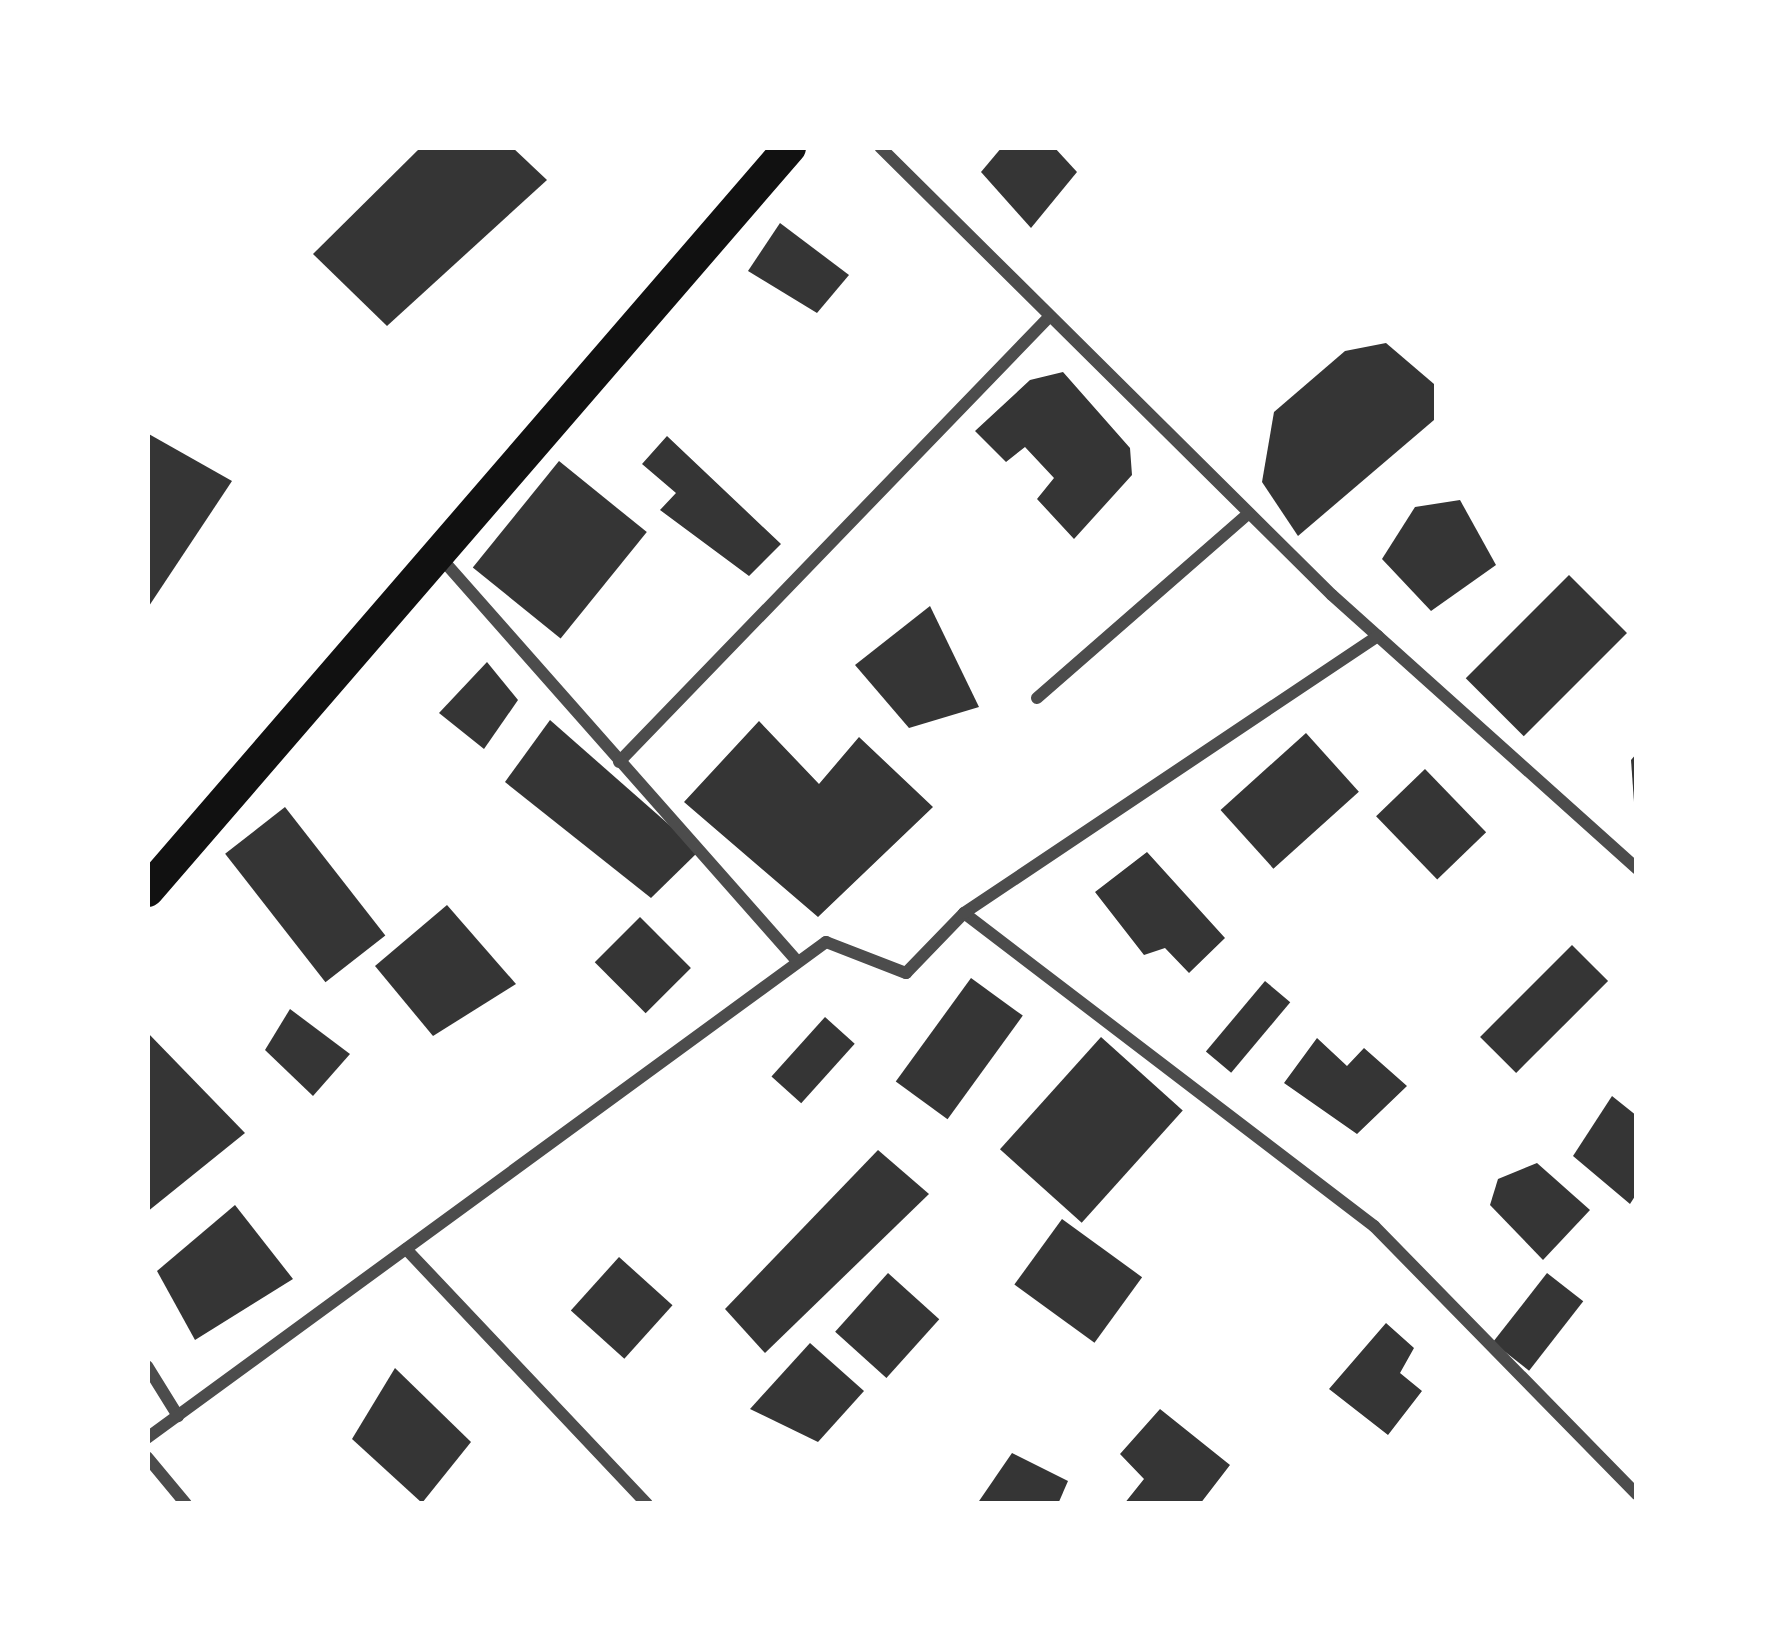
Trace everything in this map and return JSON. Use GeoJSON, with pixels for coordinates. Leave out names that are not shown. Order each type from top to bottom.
{"type":"FeatureCollection","features":[{"type":"Feature","properties":{"kind":"highway"},"geometry":{"type":"LineString","coordinates":[[147,890],[789,147]]}},
{"type":"Feature","properties":{"kind":"street"},"geometry":{"type":"LineString","coordinates":[[880,147],[1249,513],[1637,869]]}},
{"type":"Feature","properties":{"kind":"street"},"geometry":{"type":"LineString","coordinates":[[619,762],[1050,316]]}},
{"type":"Feature","properties":{"kind":"street"},"geometry":{"type":"LineString","coordinates":[[1037,698],[1249,513]]}},
{"type":"Feature","properties":{"kind":"street"},"geometry":{"type":"LineString","coordinates":[[436,553],[797,962]]}},
{"type":"Feature","properties":{"kind":"street"},"geometry":{"type":"LineString","coordinates":[[147,1438],[826,942],[906,973],[964,913],[1378,636]]}},
{"type":"Feature","properties":{"kind":"street"},"geometry":{"type":"LineString","coordinates":[[964,913],[1374,1226],[1637,1495]]}},
{"type":"Feature","properties":{"kind":"street"},"geometry":{"type":"LineString","coordinates":[[406,1249],[647,1504]]}},
{"type":"Feature","properties":{"kind":"street"},"geometry":{"type":"LineString","coordinates":[[147,1366],[178,1416]]}},
{"type":"Feature","properties":{"kind":"street"},"geometry":{"type":"LineString","coordinates":[[147,1457],[186,1504]]}},
{"type":"Feature","properties":{"kind":"building"},"geometry":{"type":"Polygon","coordinates":[[[421,147],[512,147],[547,180],[387,326],[313,254],[421,147]]]}},
{"type":"Feature","properties":{"kind":"building"},"geometry":{"type":"Polygon","coordinates":[[[1002,147],[1054,147],[1077,172],[1031,228],[981,172],[1002,147]]]}},
{"type":"Feature","properties":{"kind":"building"},"geometry":{"type":"Polygon","coordinates":[[[780,223],[849,275],[817,313],[748,271],[780,223]]]}},
{"type":"Feature","properties":{"kind":"building"},"geometry":{"type":"Polygon","coordinates":[[[1386,343],[1434,384],[1434,420],[1298,536],[1262,482],[1274,412],[1345,351],[1386,343]]]}},
{"type":"Feature","properties":{"kind":"building"},"geometry":{"type":"Polygon","coordinates":[[[1063,372],[1130,448],[1132,475],[1074,539],[1037,499],[1054,478],[1025,447],[1006,462],[975,431],[1030,380],[1063,372]]]}},
{"type":"Feature","properties":{"kind":"building"},"geometry":{"type":"Polygon","coordinates":[[[147,433],[232,481],[147,609],[147,433]]]}},
{"type":"Feature","properties":{"kind":"building"},"geometry":{"type":"Polygon","coordinates":[[[667,436],[781,544],[749,576],[660,510],[676,493],[642,464],[667,436]]]}},
{"type":"Feature","properties":{"kind":"building"},"geometry":{"type":"Polygon","coordinates":[[[559,461],[647,532],[561,639],[473,567],[559,461]]]}},
{"type":"Feature","properties":{"kind":"building"},"geometry":{"type":"Polygon","coordinates":[[[1460,500],[1496,565],[1431,611],[1382,559],[1415,507],[1460,500]]]}},
{"type":"Feature","properties":{"kind":"building"},"geometry":{"type":"Polygon","coordinates":[[[1569,575],[1627,633],[1524,736],[1466,678],[1569,575]]]}},
{"type":"Feature","properties":{"kind":"building"},"geometry":{"type":"Polygon","coordinates":[[[930,606],[979,707],[909,728],[855,665],[930,606]]]}},
{"type":"Feature","properties":{"kind":"building"},"geometry":{"type":"Polygon","coordinates":[[[487,662],[518,700],[484,749],[439,713],[487,662]]]}},
{"type":"Feature","properties":{"kind":"building"},"geometry":{"type":"Polygon","coordinates":[[[550,720],[699,851],[651,898],[505,782],[550,720]]]}},
{"type":"Feature","properties":{"kind":"building"},"geometry":{"type":"Polygon","coordinates":[[[759,721],[819,784],[859,737],[933,807],[818,917],[684,802],[759,721]]]}},
{"type":"Feature","properties":{"kind":"building"},"geometry":{"type":"Polygon","coordinates":[[[1306,733],[1359,792],[1273,869],[1221,810],[1306,733]]]}},
{"type":"Feature","properties":{"kind":"building"},"geometry":{"type":"Polygon","coordinates":[[[1637,753],[1637,802],[1634,802],[1631,760],[1637,753]]]}},
{"type":"Feature","properties":{"kind":"building"},"geometry":{"type":"Polygon","coordinates":[[[1425,769],[1486,832],[1437,880],[1376,816],[1425,769]]]}},
{"type":"Feature","properties":{"kind":"building"},"geometry":{"type":"Polygon","coordinates":[[[285,807],[385,935],[325,982],[225,854],[285,807]]]}},
{"type":"Feature","properties":{"kind":"building"},"geometry":{"type":"Polygon","coordinates":[[[1147,852],[1225,938],[1189,973],[1165,948],[1144,955],[1095,892],[1147,852]]]}},
{"type":"Feature","properties":{"kind":"building"},"geometry":{"type":"Polygon","coordinates":[[[447,905],[516,984],[433,1036],[375,966],[447,905]]]}},
{"type":"Feature","properties":{"kind":"building"},"geometry":{"type":"Polygon","coordinates":[[[640,917],[691,968],[646,1013],[595,962],[640,917]]]}},
{"type":"Feature","properties":{"kind":"building"},"geometry":{"type":"Polygon","coordinates":[[[1572,945],[1608,981],[1516,1073],[1480,1037],[1572,945]]]}},
{"type":"Feature","properties":{"kind":"building"},"geometry":{"type":"Polygon","coordinates":[[[971,978],[1023,1016],[948,1119],[896,1082],[971,978]]]}},
{"type":"Feature","properties":{"kind":"building"},"geometry":{"type":"Polygon","coordinates":[[[1265,981],[1290,1002],[1231,1073],[1206,1051],[1265,981]]]}},
{"type":"Feature","properties":{"kind":"building"},"geometry":{"type":"Polygon","coordinates":[[[290,1009],[350,1054],[313,1096],[265,1050],[290,1009]]]}},
{"type":"Feature","properties":{"kind":"building"},"geometry":{"type":"Polygon","coordinates":[[[825,1017],[855,1044],[801,1103],[771,1076],[825,1017]]]}},
{"type":"Feature","properties":{"kind":"building"},"geometry":{"type":"Polygon","coordinates":[[[147,1032],[245,1133],[147,1212],[147,1032]]]}},
{"type":"Feature","properties":{"kind":"building"},"geometry":{"type":"Polygon","coordinates":[[[1101,1037],[1183,1111],[1082,1223],[1000,1149],[1101,1037]]]}},
{"type":"Feature","properties":{"kind":"building"},"geometry":{"type":"Polygon","coordinates":[[[1317,1038],[1347,1066],[1364,1048],[1407,1086],[1357,1134],[1284,1083],[1317,1038]]]}},
{"type":"Feature","properties":{"kind":"building"},"geometry":{"type":"Polygon","coordinates":[[[1612,1096],[1637,1116],[1637,1193],[1630,1204],[1573,1156],[1612,1096]]]}},
{"type":"Feature","properties":{"kind":"building"},"geometry":{"type":"Polygon","coordinates":[[[878,1150],[929,1194],[765,1353],[725,1309],[878,1150]]]}},
{"type":"Feature","properties":{"kind":"building"},"geometry":{"type":"Polygon","coordinates":[[[1537,1163],[1590,1210],[1543,1260],[1490,1205],[1498,1179],[1537,1163]]]}},
{"type":"Feature","properties":{"kind":"building"},"geometry":{"type":"Polygon","coordinates":[[[235,1205],[293,1279],[195,1340],[157,1271],[235,1205]]]}},
{"type":"Feature","properties":{"kind":"building"},"geometry":{"type":"Polygon","coordinates":[[[1062,1219],[1142,1277],[1094,1343],[1014,1285],[1062,1219]]]}},
{"type":"Feature","properties":{"kind":"building"},"geometry":{"type":"Polygon","coordinates":[[[619,1257],[673,1305],[624,1359],[571,1311],[619,1257]]]}},
{"type":"Feature","properties":{"kind":"building"},"geometry":{"type":"Polygon","coordinates":[[[888,1273],[939,1319],[886,1378],[835,1332],[888,1273]]]}},
{"type":"Feature","properties":{"kind":"building"},"geometry":{"type":"Polygon","coordinates":[[[1547,1273],[1583,1301],[1529,1371],[1493,1342],[1547,1273]]]}},
{"type":"Feature","properties":{"kind":"building"},"geometry":{"type":"Polygon","coordinates":[[[1386,1323],[1414,1348],[1400,1373],[1422,1391],[1388,1435],[1329,1389],[1386,1323]]]}},
{"type":"Feature","properties":{"kind":"building"},"geometry":{"type":"Polygon","coordinates":[[[810,1343],[864,1391],[818,1442],[750,1409],[810,1343]]]}},
{"type":"Feature","properties":{"kind":"building"},"geometry":{"type":"Polygon","coordinates":[[[395,1368],[471,1442],[422,1503],[352,1439],[395,1368]]]}},
{"type":"Feature","properties":{"kind":"building"},"geometry":{"type":"Polygon","coordinates":[[[1160,1409],[1230,1465],[1200,1504],[1124,1504],[1144,1479],[1120,1454],[1160,1409]]]}},
{"type":"Feature","properties":{"kind":"building"},"geometry":{"type":"Polygon","coordinates":[[[1012,1453],[1068,1481],[1058,1504],[977,1504],[1012,1453]]]}}]}
